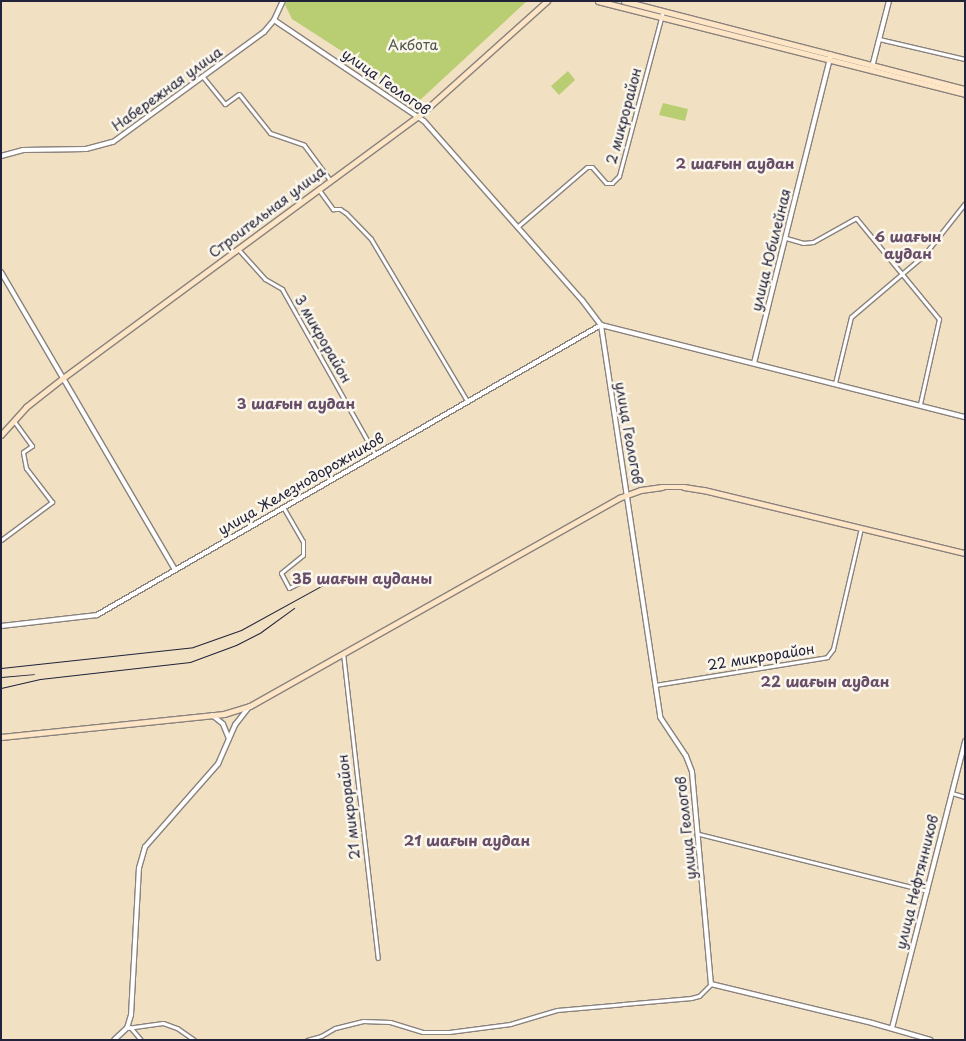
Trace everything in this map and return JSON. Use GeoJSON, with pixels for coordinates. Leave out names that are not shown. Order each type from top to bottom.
{"type":"FeatureCollection","features":[{"type":"Feature","properties":{"kind":"main road","name":"Строительная улица"},"geometry":{"type":"LineString","coordinates":[[1,435],[26,407],[62,378],[419,116],[546,2],[551,1]]}},
{"type":"Feature","properties":{"kind":"main road"},"geometry":{"type":"LineString","coordinates":[[598,1],[830,57]]}},
{"type":"Feature","properties":{"kind":"main road"},"geometry":{"type":"LineString","coordinates":[[624,1],[872,68],[965,89]]}},
{"type":"Feature","properties":{"kind":"main road"},"geometry":{"type":"LineString","coordinates":[[933,83],[965,94]]}},
{"type":"Feature","properties":{"kind":"main road"},"geometry":{"type":"LineString","coordinates":[[1,737],[212,715],[250,706],[627,494],[662,486],[684,486],[965,553]]}},
{"type":"Feature","properties":{"kind":"street","name":"Набережная улица"},"geometry":{"type":"LineString","coordinates":[[1,156],[23,150],[86,149],[105,145],[122,137],[264,32],[274,20],[283,1]]}},
{"type":"Feature","properties":{"kind":"street"},"geometry":{"type":"LineString","coordinates":[[872,68],[889,1]]}},
{"type":"Feature","properties":{"kind":"street"},"geometry":{"type":"LineString","coordinates":[[662,17],[663,11]]}},
{"type":"Feature","properties":{"kind":"street","name":"2 микрорайон"},"geometry":{"type":"LineString","coordinates":[[517,227],[587,167],[592,167],[606,183],[612,183],[619,176],[662,17]]}},
{"type":"Feature","properties":{"kind":"street","name":"улица Геологов"},"geometry":{"type":"LineString","coordinates":[[274,20],[419,116],[582,300],[601,325],[660,717],[689,763],[699,834],[711,984]]}},
{"type":"Feature","properties":{"kind":"street"},"geometry":{"type":"LineString","coordinates":[[879,39],[965,60]]}},
{"type":"Feature","properties":{"kind":"street","name":"улица Юбилейная"},"geometry":{"type":"LineString","coordinates":[[754,363],[830,57]]}},
{"type":"Feature","properties":{"kind":"street"},"geometry":{"type":"LineString","coordinates":[[203,77],[224,104],[239,94],[270,133],[304,145],[330,180]]}},
{"type":"Feature","properties":{"kind":"street"},"geometry":{"type":"LineString","coordinates":[[317,189],[333,209],[340,209],[346,213],[371,239],[467,401]]}},
{"type":"Feature","properties":{"kind":"street"},"geometry":{"type":"LineString","coordinates":[[836,383],[851,317],[924,256],[965,203]]}},
{"type":"Feature","properties":{"kind":"street"},"geometry":{"type":"LineString","coordinates":[[786,238],[804,243],[813,242],[856,218],[939,319],[920,404]]}},
{"type":"Feature","properties":{"kind":"street","name":"3 микрорайон"},"geometry":{"type":"LineString","coordinates":[[238,249],[265,279],[282,289],[375,454]]}},
{"type":"Feature","properties":{"kind":"street"},"geometry":{"type":"LineString","coordinates":[[1,272],[175,570]]}},
{"type":"Feature","properties":{"kind":"street"},"geometry":{"type":"LineString","coordinates":[[601,325],[920,404],[965,417]]}},
{"type":"Feature","properties":{"kind":"street","name":"улица Железнодорожников"},"geometry":{"type":"LineString","coordinates":[[1,626],[97,615],[283,506],[601,325]]}},
{"type":"Feature","properties":{"kind":"street"},"geometry":{"type":"LineString","coordinates":[[1,540],[52,502],[26,468],[23,452],[32,446],[14,421]]}},
{"type":"Feature","properties":{"kind":"street"},"geometry":{"type":"LineString","coordinates":[[283,506],[303,540],[303,555],[280,572],[289,588],[307,579]]}},
{"type":"Feature","properties":{"kind":"street","name":"22 микрорайон"},"geometry":{"type":"LineString","coordinates":[[654,685],[826,657],[833,649],[861,528]]}},
{"type":"Feature","properties":{"kind":"street","name":"21 микрорайон"},"geometry":{"type":"LineString","coordinates":[[343,653],[378,958]]}},
{"type":"Feature","properties":{"kind":"street"},"geometry":{"type":"LineString","coordinates":[[129,1027],[137,886],[142,856],[151,838],[218,764],[239,718],[250,706]]}},
{"type":"Feature","properties":{"kind":"street"},"geometry":{"type":"LineString","coordinates":[[212,715],[223,724],[229,740]]}},
{"type":"Feature","properties":{"kind":"street","name":"улица Нефтянников"},"geometry":{"type":"LineString","coordinates":[[892,1028],[965,741]]}},
{"type":"Feature","properties":{"kind":"street"},"geometry":{"type":"LineString","coordinates":[[952,793],[965,797]]}},
{"type":"Feature","properties":{"kind":"street"},"geometry":{"type":"LineString","coordinates":[[699,834],[927,891]]}},
{"type":"Feature","properties":{"kind":"street"},"geometry":{"type":"LineString","coordinates":[[307,1040],[321,1036],[335,1028],[363,1021],[390,1022],[423,1032],[449,1032],[501,1026],[556,1010],[691,998],[699,996],[711,984],[892,1028],[931,1040]]}},
{"type":"Feature","properties":{"kind":"street"},"geometry":{"type":"LineString","coordinates":[[114,1040],[129,1027],[162,1023],[176,1028],[194,1040]]}},
{"type":"Feature","properties":{"kind":"street"},"geometry":{"type":"LineString","coordinates":[[129,1027],[141,1040]]}},
{"type":"Feature","properties":{"kind":"street"},"geometry":{"type":"LineString","coordinates":[[185,1035],[187,1040]]}},
{"type":"Feature","properties":{"kind":"green space","name":"Акбота"},"geometry":{"type":"Polygon","coordinates":[[[287,1],[527,1],[419,101],[292,19],[285,5],[287,1]]]}},
{"type":"Feature","properties":{"kind":"green space"},"geometry":{"type":"Polygon","coordinates":[[[568,71],[575,80],[559,95],[551,86],[568,71]]]}},
{"type":"Feature","properties":{"kind":"green space"},"geometry":{"type":"Polygon","coordinates":[[[663,103],[688,109],[685,121],[659,115],[663,103]]]}},
{"type":"Feature","properties":{"kind":"railway"},"geometry":{"type":"LineString","coordinates":[[1,668],[193,647],[241,630],[343,574]]}},
{"type":"Feature","properties":{"kind":"railway"},"geometry":{"type":"LineString","coordinates":[[1,688],[40,679],[190,662],[236,645],[261,632],[294,608]]}},
{"type":"Feature","properties":{"kind":"railway"},"geometry":{"type":"LineString","coordinates":[[1,677],[34,674]]}},
{"type":"Feature","properties":{"kind":"district","name":"2 шағын аудан"},"geometry":{"type":"Point","coordinates":[735,163]}},
{"type":"Feature","properties":{"kind":"district","name":"6 шағын аудан"},"geometry":{"type":"Point","coordinates":[908,244]}},
{"type":"Feature","properties":{"kind":"district","name":"3 шағын аудан"},"geometry":{"type":"Point","coordinates":[296,403]}},
{"type":"Feature","properties":{"kind":"district","name":"3Б шағын ауданы"},"geometry":{"type":"Point","coordinates":[362,578]}},
{"type":"Feature","properties":{"kind":"district","name":"22 шағын аудан"},"geometry":{"type":"Point","coordinates":[825,681]}},
{"type":"Feature","properties":{"kind":"district","name":"21 шағын аудан"},"geometry":{"type":"Point","coordinates":[467,840]}}]}
